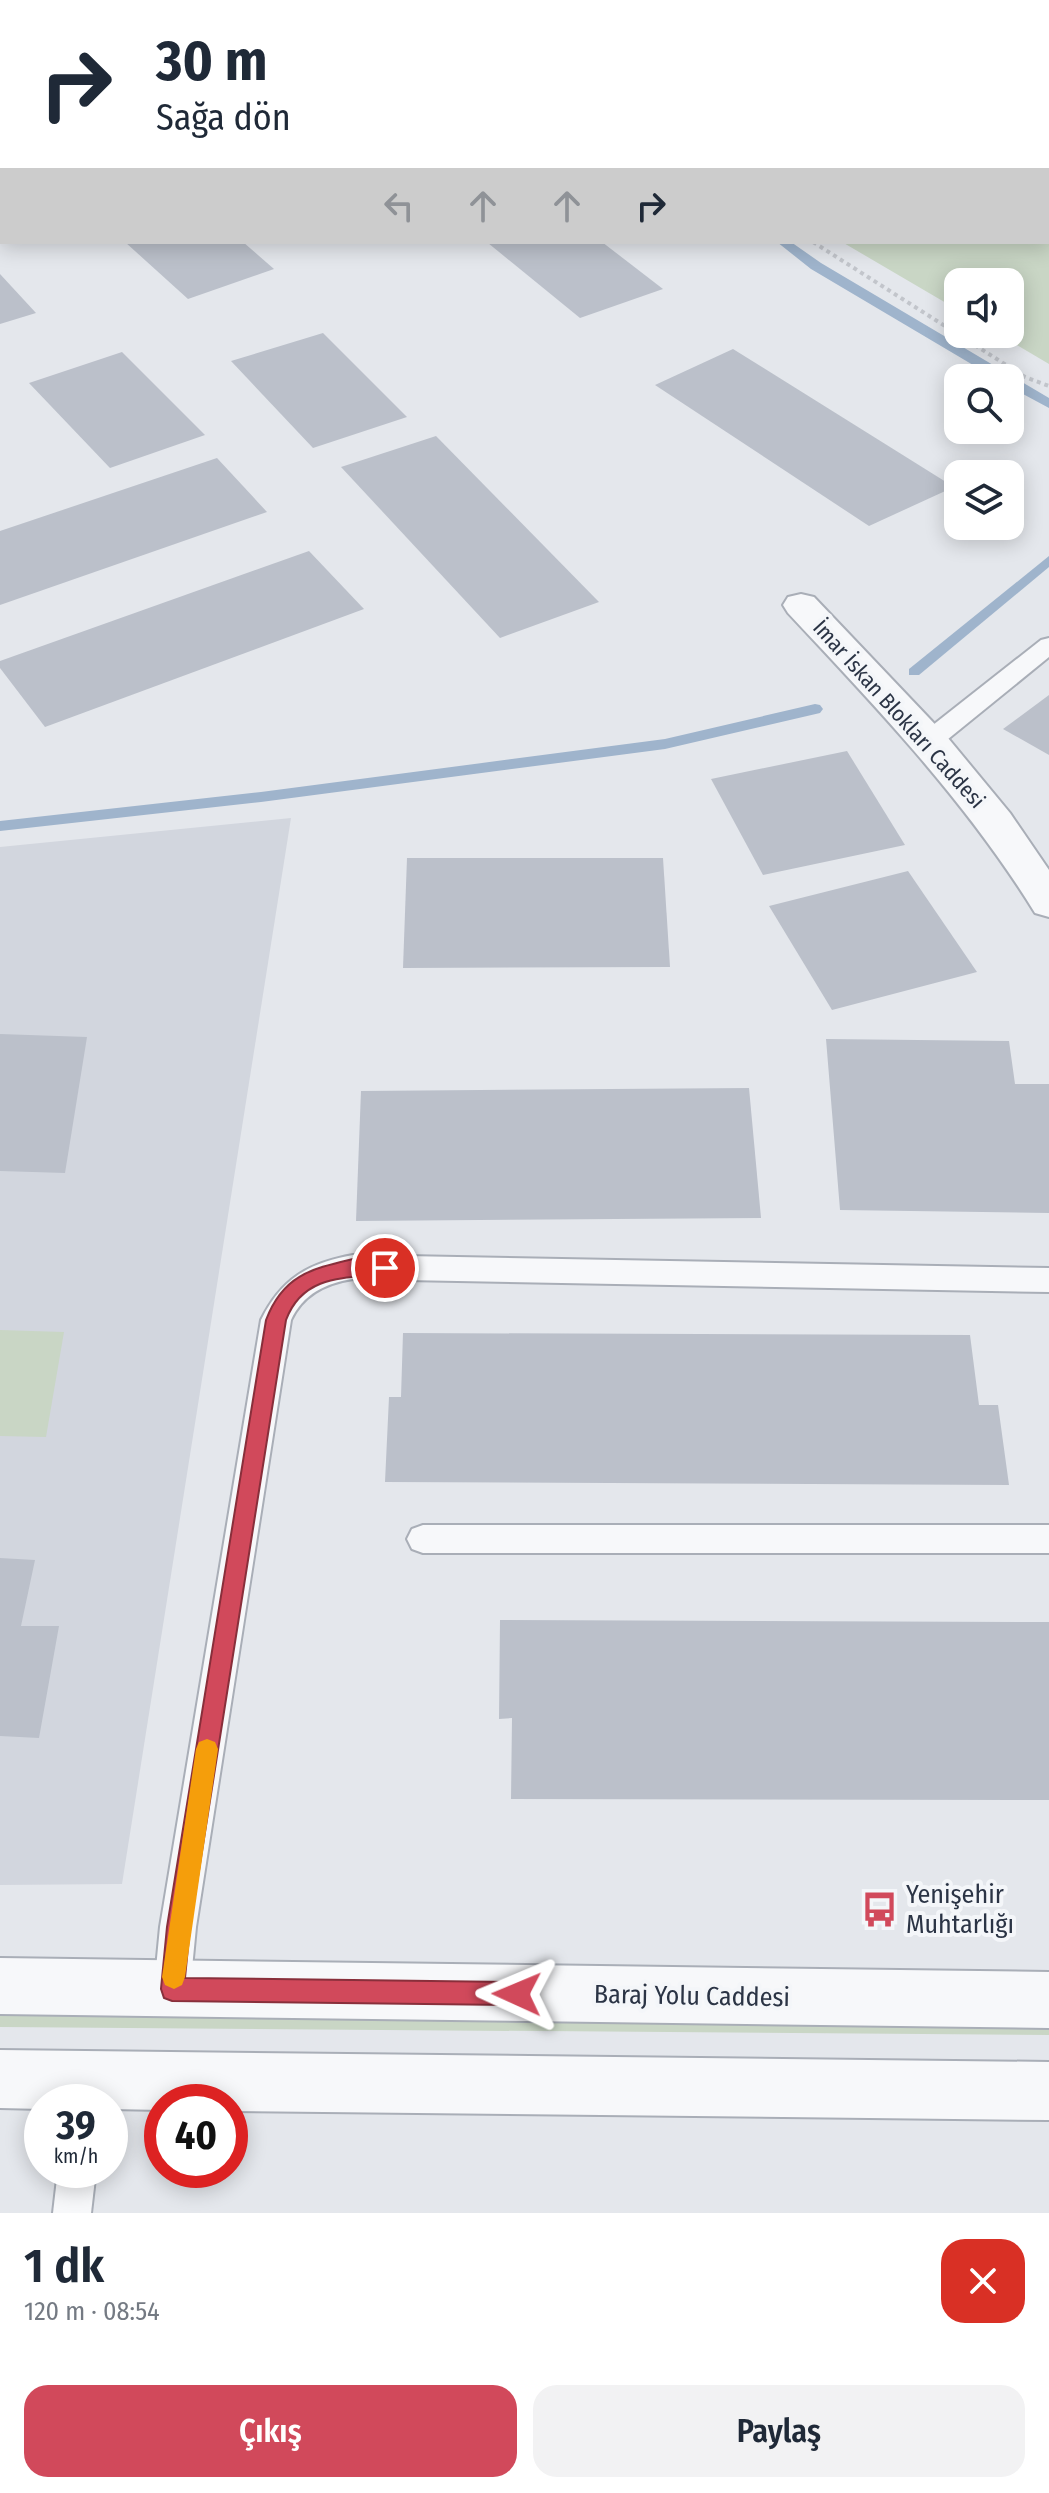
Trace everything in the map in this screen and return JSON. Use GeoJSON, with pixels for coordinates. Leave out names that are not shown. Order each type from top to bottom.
{"type":"FeatureCollection","features":[{"type":"Feature","properties":{"kind":"street","name":"İmar İskan Blokları Caddesi"},"geometry":{"type":"LineString","coordinates":[[801,605],[928,742],[1027,863],[1049,903]]}},
{"type":"Feature","properties":{"kind":"street","name":"Baraj Yolu Caddesi"},"geometry":{"type":"LineString","coordinates":[[0,1986],[1049,2000]]}},
{"type":"Feature","properties":{"kind":"street"},"geometry":{"type":"LineString","coordinates":[[0,2079],[33,2084]]}},
{"type":"Feature","properties":{"kind":"street"},"geometry":{"type":"LineString","coordinates":[[128,2092],[1049,2091]]}},
{"type":"Feature","properties":{"kind":"lane"},"geometry":{"type":"LineString","coordinates":[[928,742],[1049,645]]}},
{"type":"Feature","properties":{"kind":"lane"},"geometry":{"type":"LineString","coordinates":[[172,1989],[178,1927],[276,1320],[282,1303],[294,1289],[311,1277],[353,1267],[1049,1280]]}},
{"type":"Feature","properties":{"kind":"lane"},"geometry":{"type":"LineString","coordinates":[[423,1539],[1049,1539]]}},
{"type":"Feature","properties":{"kind":"lane"},"geometry":{"type":"LineString","coordinates":[[72,2213],[75,2188]]}},
{"type":"Feature","properties":{"kind":"path"},"geometry":{"type":"LineString","coordinates":[[816,244],[1025,377],[1049,386]]}},
{"type":"Feature","properties":{"kind":"shaded area"},"geometry":{"type":"Polygon","coordinates":[[[291,818],[122,1884],[0,1885],[0,847],[291,818]]]}},
{"type":"Feature","properties":{"kind":"green space"},"geometry":{"type":"Polygon","coordinates":[[[845,244],[1049,244],[1049,364],[1022,348],[1024,268],[944,268],[944,302],[845,244]]]}},
{"type":"Feature","properties":{"kind":"green space"},"geometry":{"type":"Polygon","coordinates":[[[0,1330],[64,1332],[46,1437],[0,1436],[0,1330]]]}},
{"type":"Feature","properties":{"kind":"green space"},"geometry":{"type":"Polygon","coordinates":[[[0,1996],[1049,2013],[1049,2035],[0,2027],[0,1996]]]}},
{"type":"Feature","properties":{"kind":"building"},"geometry":{"type":"Polygon","coordinates":[[[127,244],[245,244],[274,269],[188,299],[127,244]]]}},
{"type":"Feature","properties":{"kind":"building"},"geometry":{"type":"Polygon","coordinates":[[[489,244],[605,244],[663,289],[580,318],[489,244]]]}},
{"type":"Feature","properties":{"kind":"building"},"geometry":{"type":"Polygon","coordinates":[[[0,274],[36,313],[0,324],[0,274]]]}},
{"type":"Feature","properties":{"kind":"building"},"geometry":{"type":"Polygon","coordinates":[[[323,333],[407,417],[313,448],[231,361],[323,333]]]}},
{"type":"Feature","properties":{"kind":"building"},"geometry":{"type":"Polygon","coordinates":[[[733,349],[944,481],[944,492],[869,526],[655,385],[733,349]]]}},
{"type":"Feature","properties":{"kind":"building"},"geometry":{"type":"Polygon","coordinates":[[[122,352],[205,435],[110,468],[29,383],[122,352]]]}},
{"type":"Feature","properties":{"kind":"building"},"geometry":{"type":"Polygon","coordinates":[[[436,436],[599,602],[500,638],[341,467],[436,436]]]}},
{"type":"Feature","properties":{"kind":"building"},"geometry":{"type":"Polygon","coordinates":[[[217,458],[267,512],[0,605],[0,531],[217,458]]]}},
{"type":"Feature","properties":{"kind":"building"},"geometry":{"type":"Polygon","coordinates":[[[309,551],[364,609],[45,727],[0,668],[0,661],[309,551]]]}},
{"type":"Feature","properties":{"kind":"building"},"geometry":{"type":"Polygon","coordinates":[[[1049,695],[1049,755],[1003,729],[1049,695]]]}},
{"type":"Feature","properties":{"kind":"building"},"geometry":{"type":"Polygon","coordinates":[[[847,751],[905,845],[763,875],[711,779],[847,751]]]}},
{"type":"Feature","properties":{"kind":"building"},"geometry":{"type":"Polygon","coordinates":[[[407,858],[663,858],[670,967],[403,968],[407,858]]]}},
{"type":"Feature","properties":{"kind":"building"},"geometry":{"type":"Polygon","coordinates":[[[908,871],[977,972],[832,1010],[769,906],[908,871]]]}},
{"type":"Feature","properties":{"kind":"building"},"geometry":{"type":"Polygon","coordinates":[[[0,1034],[87,1037],[65,1173],[0,1171],[0,1034]]]}},
{"type":"Feature","properties":{"kind":"building"},"geometry":{"type":"Polygon","coordinates":[[[826,1039],[1009,1041],[1015,1084],[1049,1084],[1049,1213],[840,1210],[826,1039]]]}},
{"type":"Feature","properties":{"kind":"building"},"geometry":{"type":"Polygon","coordinates":[[[749,1088],[761,1218],[356,1221],[361,1091],[749,1088]]]}},
{"type":"Feature","properties":{"kind":"building"},"geometry":{"type":"Polygon","coordinates":[[[403,1333],[970,1335],[979,1405],[998,1405],[1009,1485],[385,1482],[389,1397],[401,1397],[403,1333]]]}},
{"type":"Feature","properties":{"kind":"building"},"geometry":{"type":"Polygon","coordinates":[[[0,1558],[35,1560],[21,1626],[59,1626],[39,1738],[0,1736],[0,1558]]]}},
{"type":"Feature","properties":{"kind":"building"},"geometry":{"type":"Polygon","coordinates":[[[500,1620],[1049,1622],[1049,1800],[511,1799],[512,1718],[499,1719],[500,1620]]]}},
{"type":"Feature","properties":{"kind":"waterway"},"geometry":{"type":"LineString","coordinates":[[786,244],[816,266],[981,364]]}},
{"type":"Feature","properties":{"kind":"waterway"},"geometry":{"type":"LineString","coordinates":[[1024,389],[1049,404]]}},
{"type":"Feature","properties":{"kind":"waterway"},"geometry":{"type":"LineString","coordinates":[[914,672],[1049,560]]}},
{"type":"Feature","properties":{"kind":"waterway"},"geometry":{"type":"LineString","coordinates":[[0,826],[261,797],[665,744],[815,709]]}},
{"type":"Feature","properties":{"kind":"slow traffic"},"geometry":{"type":"LineString","coordinates":[[174,1977],[178,1927],[207,1749]]}},
{"type":"Feature","properties":{"kind":"place","name":"Yenişehir Muhtarlığı"},"geometry":{"type":"Point","coordinates":[880,1909]}},
{"type":"Feature","properties":{"kind":"route"},"geometry":{"type":"LineString","coordinates":[[385,1268],[353,1267],[311,1277],[294,1289],[282,1303],[276,1320],[178,1927],[172,1989],[517,1994]]}}]}
